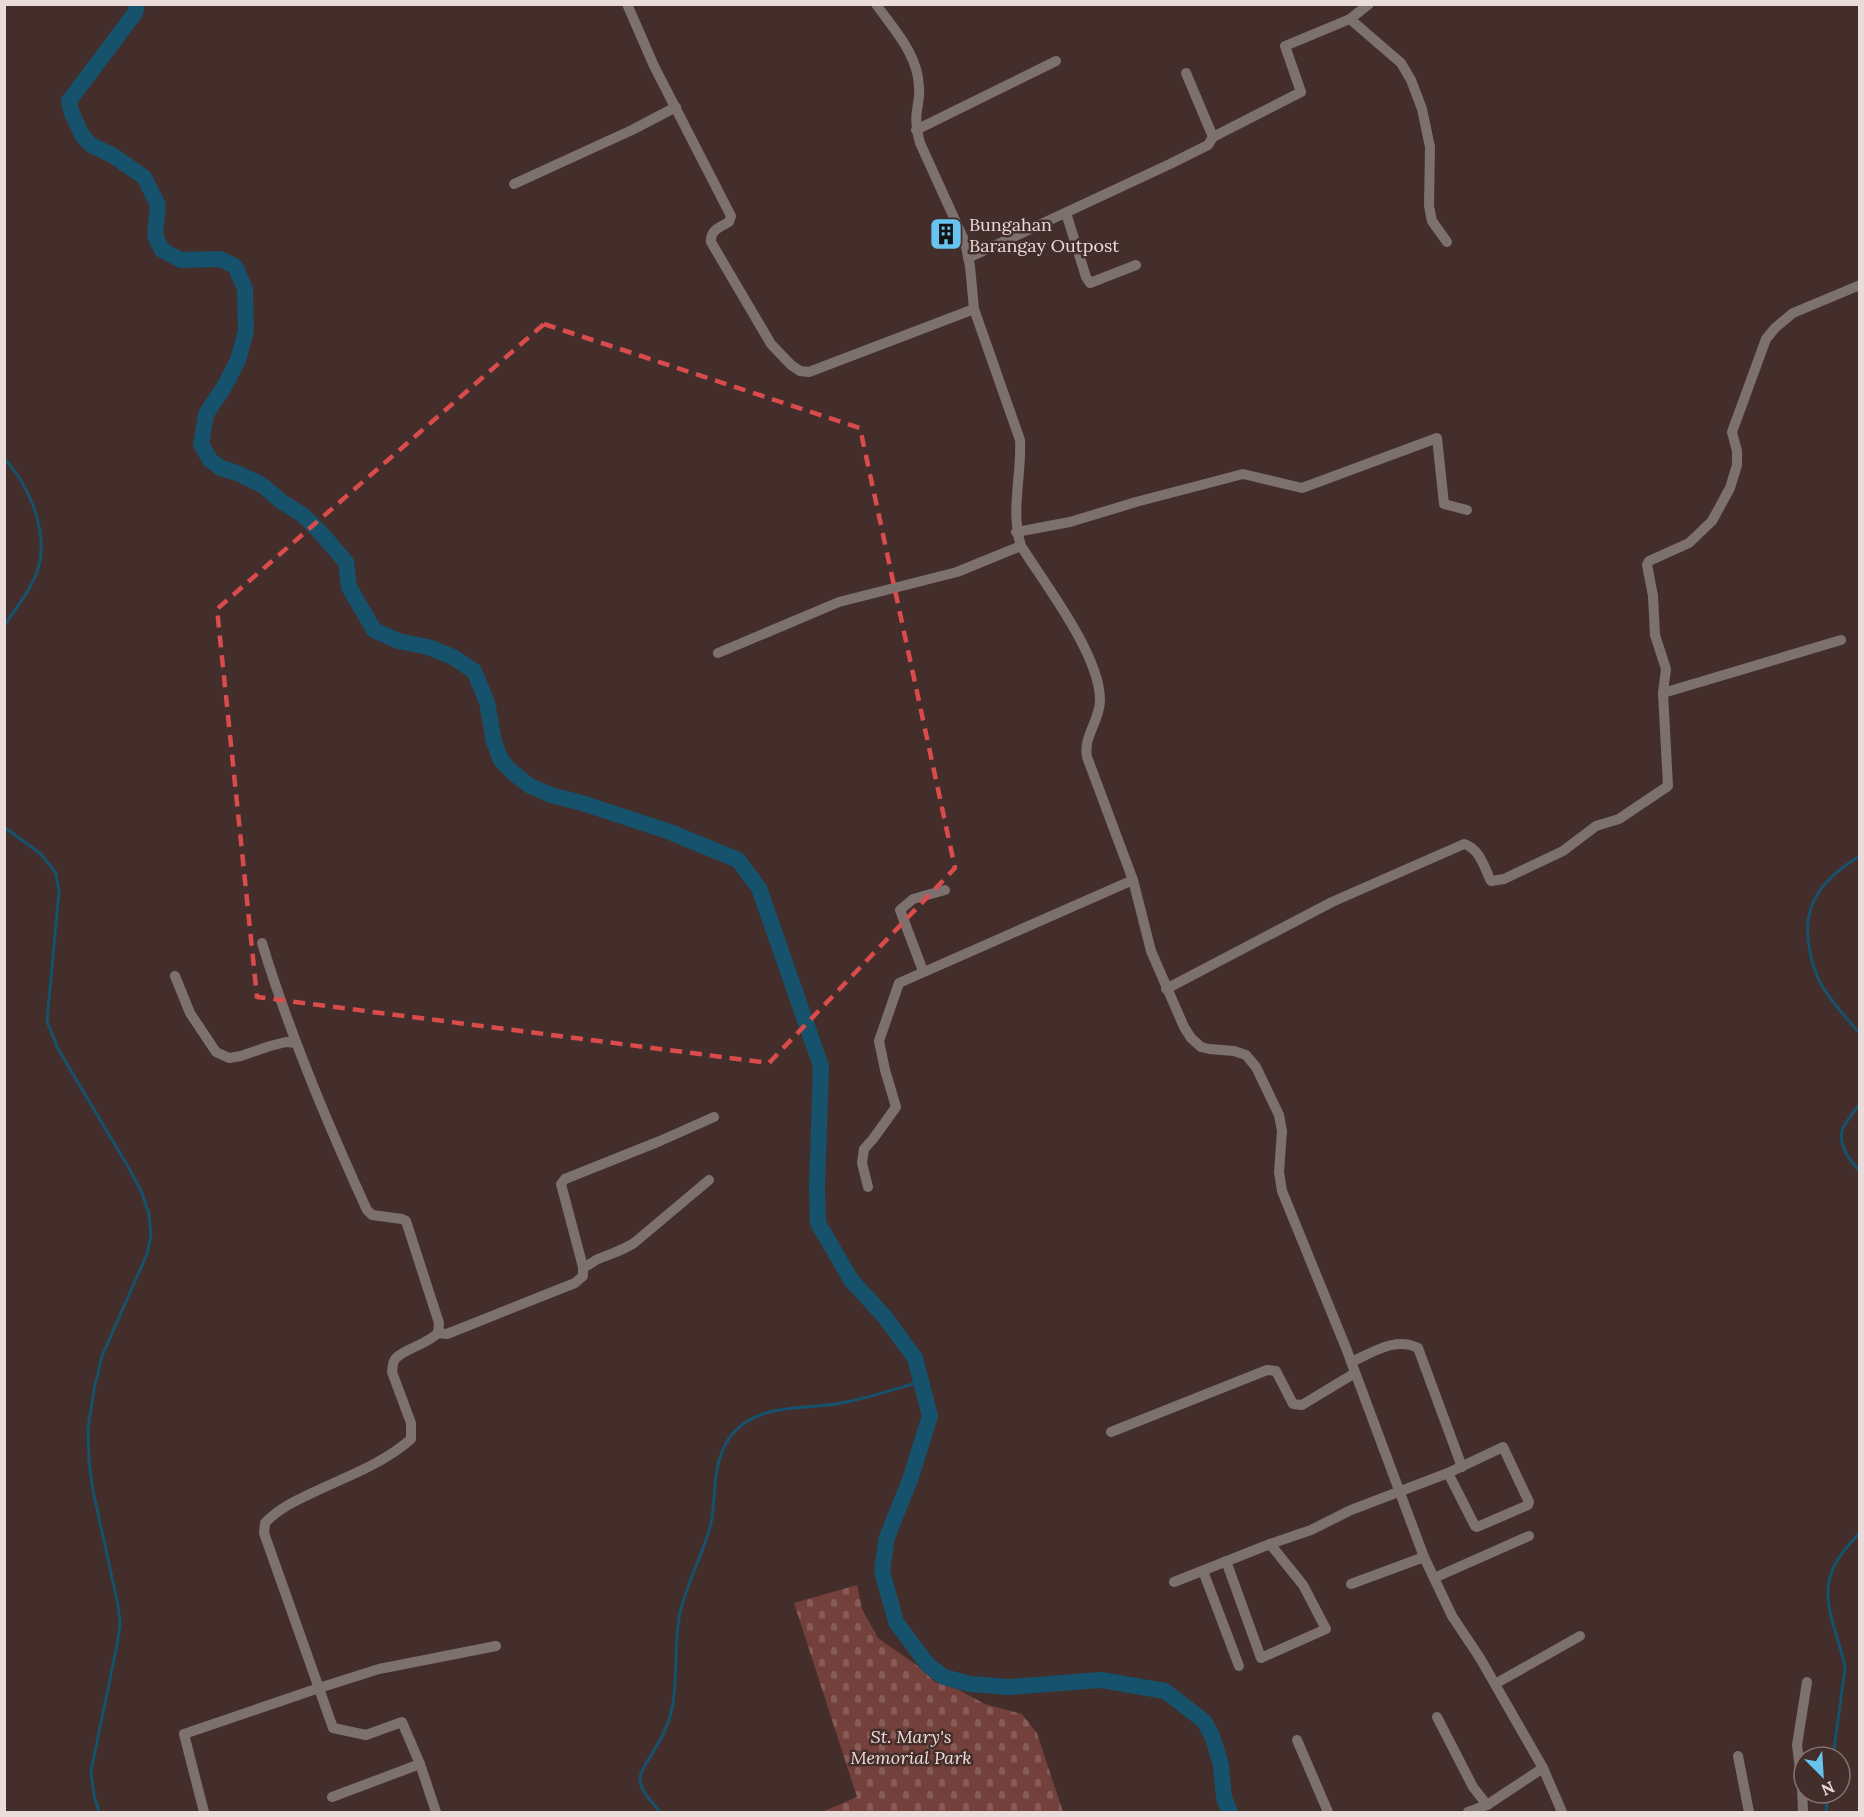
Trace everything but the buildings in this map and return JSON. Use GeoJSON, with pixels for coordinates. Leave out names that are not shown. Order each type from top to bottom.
{"type":"FeatureCollection","features":[{"type":"Feature","properties":{"kind":"street"},"geometry":{"type":"LineString","coordinates":[[627,4],[654,66],[731,216],[729,222],[714,230],[710,236],[711,242],[771,344],[790,365],[800,371],[810,372],[974,309]]}},
{"type":"Feature","properties":{"kind":"street"},"geometry":{"type":"LineString","coordinates":[[876,4],[908,49],[916,66],[920,88],[916,130],[965,242],[974,309],[1020,440],[1016,509],[1016,532],[1020,546],[1077,634],[1094,670],[1100,702],[1085,749],[1133,880],[1151,951],[1166,988],[1191,1038],[1201,1047],[1209,1050],[1241,1052],[1256,1067],[1281,1122],[1279,1172],[1282,1191],[1353,1367],[1424,1557],[1452,1616],[1495,1684],[1543,1768],[1562,1812]]}},
{"type":"Feature","properties":{"kind":"street"},"geometry":{"type":"LineString","coordinates":[[968,258],[1208,145],[1213,137],[1301,92],[1285,46],[1350,19],[1369,4]]}},
{"type":"Feature","properties":{"kind":"street"},"geometry":{"type":"LineString","coordinates":[[1350,19],[1401,63],[1411,80],[1429,137],[1432,221],[1447,242]]}},
{"type":"Feature","properties":{"kind":"street"},"geometry":{"type":"LineString","coordinates":[[916,130],[1056,61]]}},
{"type":"Feature","properties":{"kind":"street"},"geometry":{"type":"LineString","coordinates":[[1186,73],[1213,137]]}},
{"type":"Feature","properties":{"kind":"street"},"geometry":{"type":"LineString","coordinates":[[513,184],[632,130],[676,107]]}},
{"type":"Feature","properties":{"kind":"street"},"geometry":{"type":"LineString","coordinates":[[1066,213],[1086,277],[1090,283],[1136,265]]}},
{"type":"Feature","properties":{"kind":"street"},"geometry":{"type":"LineString","coordinates":[[1166,988],[1332,902],[1464,844],[1471,846],[1477,852],[1491,881],[1504,879],[1563,850],[1596,826],[1619,819],[1668,786],[1663,693],[1666,669],[1655,635],[1653,597],[1647,565],[1649,561],[1689,543],[1712,520],[1730,488],[1737,465],[1737,451],[1732,432],[1766,339],[1793,313],[1860,285]]}},
{"type":"Feature","properties":{"kind":"street"},"geometry":{"type":"LineString","coordinates":[[1016,532],[1070,522],[1243,474],[1302,488],[1437,438],[1444,504],[1467,510]]}},
{"type":"Feature","properties":{"kind":"street"},"geometry":{"type":"LineString","coordinates":[[718,653],[839,602],[957,572],[1020,546]]}},
{"type":"Feature","properties":{"kind":"street"},"geometry":{"type":"LineString","coordinates":[[1663,693],[1841,640]]}},
{"type":"Feature","properties":{"kind":"street"},"geometry":{"type":"LineString","coordinates":[[868,1186],[862,1163],[864,1149],[896,1107],[879,1041],[899,983],[1133,880]]}},
{"type":"Feature","properties":{"kind":"street"},"geometry":{"type":"LineString","coordinates":[[923,971],[900,910],[913,899],[945,890]]}},
{"type":"Feature","properties":{"kind":"street"},"geometry":{"type":"LineString","coordinates":[[262,943],[296,1043],[367,1210],[372,1215],[406,1221],[439,1323],[438,1333],[432,1339],[397,1358],[393,1364],[392,1372],[411,1423],[411,1438],[395,1452],[288,1504],[265,1523],[264,1533],[333,1728],[366,1735],[402,1722],[420,1764],[436,1812]]}},
{"type":"Feature","properties":{"kind":"street"},"geometry":{"type":"LineString","coordinates":[[175,976],[190,1013],[216,1052],[229,1058],[286,1042],[296,1043]]}},
{"type":"Feature","properties":{"kind":"street"},"geometry":{"type":"LineString","coordinates":[[438,1333],[447,1334],[575,1283],[583,1276],[583,1268],[561,1184],[565,1179],[714,1117]]}},
{"type":"Feature","properties":{"kind":"street"},"geometry":{"type":"LineString","coordinates":[[583,1268],[634,1243],[709,1180]]}},
{"type":"Feature","properties":{"kind":"street"},"geometry":{"type":"LineString","coordinates":[[1111,1432],[1267,1370],[1276,1371],[1293,1404],[1302,1405],[1353,1367],[1394,1344],[1410,1344],[1418,1348],[1462,1467]]}},
{"type":"Feature","properties":{"kind":"street"},"geometry":{"type":"LineString","coordinates":[[1174,1582],[1311,1530],[1351,1510],[1448,1473],[1503,1447],[1529,1502],[1528,1505],[1477,1527],[1448,1473]]}},
{"type":"Feature","properties":{"kind":"street"},"geometry":{"type":"LineString","coordinates":[[1434,1578],[1529,1536]]}},
{"type":"Feature","properties":{"kind":"street"},"geometry":{"type":"LineString","coordinates":[[1226,1561],[1261,1658],[1326,1629],[1303,1586],[1270,1544]]}},
{"type":"Feature","properties":{"kind":"street"},"geometry":{"type":"LineString","coordinates":[[1351,1584],[1424,1557]]}},
{"type":"Feature","properties":{"kind":"street"},"geometry":{"type":"LineString","coordinates":[[1203,1571],[1239,1666]]}},
{"type":"Feature","properties":{"kind":"street"},"geometry":{"type":"LineString","coordinates":[[1495,1684],[1580,1636]]}},
{"type":"Feature","properties":{"kind":"street"},"geometry":{"type":"LineString","coordinates":[[204,1812],[184,1734],[380,1669],[496,1646]]}},
{"type":"Feature","properties":{"kind":"street"},"geometry":{"type":"LineString","coordinates":[[1803,1812],[1797,1745],[1808,1683]]}},
{"type":"Feature","properties":{"kind":"street"},"geometry":{"type":"LineString","coordinates":[[1437,1717],[1473,1787],[1487,1805]]}},
{"type":"Feature","properties":{"kind":"street"},"geometry":{"type":"LineString","coordinates":[[1296,1740],[1328,1812]]}},
{"type":"Feature","properties":{"kind":"street"},"geometry":{"type":"LineString","coordinates":[[1738,1756],[1749,1812]]}},
{"type":"Feature","properties":{"kind":"street"},"geometry":{"type":"LineString","coordinates":[[332,1797],[420,1764]]}},
{"type":"Feature","properties":{"kind":"street"},"geometry":{"type":"LineString","coordinates":[[1468,1812],[1487,1805],[1543,1768]]}},
{"type":"Feature","properties":{"kind":"highlighted area"},"geometry":{"type":"Polygon","coordinates":[[[544,324],[860,428],[955,868],[769,1063],[257,997],[217,609],[544,324]]]}},
{"type":"Feature","properties":{"kind":"green space","name":"St. Mary's Memorial Park"},"geometry":{"type":"Polygon","coordinates":[[[857,1585],[862,1609],[878,1638],[918,1666],[935,1682],[959,1690],[985,1704],[1022,1714],[1037,1733],[1063,1812],[822,1812],[857,1797],[794,1603],[857,1585]]]}},
{"type":"Feature","properties":{"kind":"waterway"},"geometry":{"type":"LineString","coordinates":[[137,4],[135,13],[69,101],[82,135],[91,145],[112,155],[144,177],[158,205],[155,235],[162,250],[181,260],[220,259],[235,266],[245,289],[246,331],[238,360],[206,414],[201,444],[210,460],[221,468],[262,485],[282,502],[303,515],[320,532],[346,562],[349,587],[374,630],[398,641],[428,647],[453,657],[474,671],[487,702],[494,742],[501,760],[512,772],[530,786],[551,795],[670,832],[738,860],[759,888],[821,1066],[818,1223],[851,1280],[884,1316],[915,1358],[930,1416],[910,1480],[887,1537],[882,1571],[896,1622],[928,1665],[944,1677],[970,1684],[1009,1687],[1101,1680],[1165,1691],[1204,1721],[1213,1738],[1221,1765],[1224,1798],[1230,1812]]}},
{"type":"Feature","properties":{"kind":"waterway"},"geometry":{"type":"LineString","coordinates":[[4,458],[28,493],[38,520],[41,548],[35,578],[4,626]]}},
{"type":"Feature","properties":{"kind":"waterway"},"geometry":{"type":"LineString","coordinates":[[4,827],[41,854],[56,873],[59,891],[47,1021],[58,1049],[130,1170],[142,1193],[149,1214],[151,1235],[147,1254],[102,1356],[88,1428],[93,1491],[118,1605],[120,1624],[91,1771],[99,1812]]}},
{"type":"Feature","properties":{"kind":"waterway"},"geometry":{"type":"LineString","coordinates":[[1860,856],[1836,873],[1818,893],[1812,904],[1807,931],[1812,960],[1820,982],[1833,1002],[1860,1034]]}},
{"type":"Feature","properties":{"kind":"waterway"},"geometry":{"type":"LineString","coordinates":[[1860,1103],[1843,1128],[1842,1134],[1845,1151],[1860,1171]]}},
{"type":"Feature","properties":{"kind":"waterway"},"geometry":{"type":"LineString","coordinates":[[660,1812],[644,1792],[640,1778],[671,1714],[679,1618],[708,1535],[718,1464],[727,1442],[734,1432],[746,1422],[773,1411],[832,1405],[920,1382]]}},
{"type":"Feature","properties":{"kind":"waterway"},"geometry":{"type":"LineString","coordinates":[[1835,1745],[1845,1668],[1829,1607],[1829,1583],[1837,1561],[1860,1532]]}},
{"type":"Feature","properties":{"kind":"waterway"},"geometry":{"type":"LineString","coordinates":[[1826,1812],[1827,1805]]}},
{"type":"Feature","properties":{"kind":"place","name":"Bungahan Barangay Outpost"},"geometry":{"type":"Point","coordinates":[946,234]}}]}
